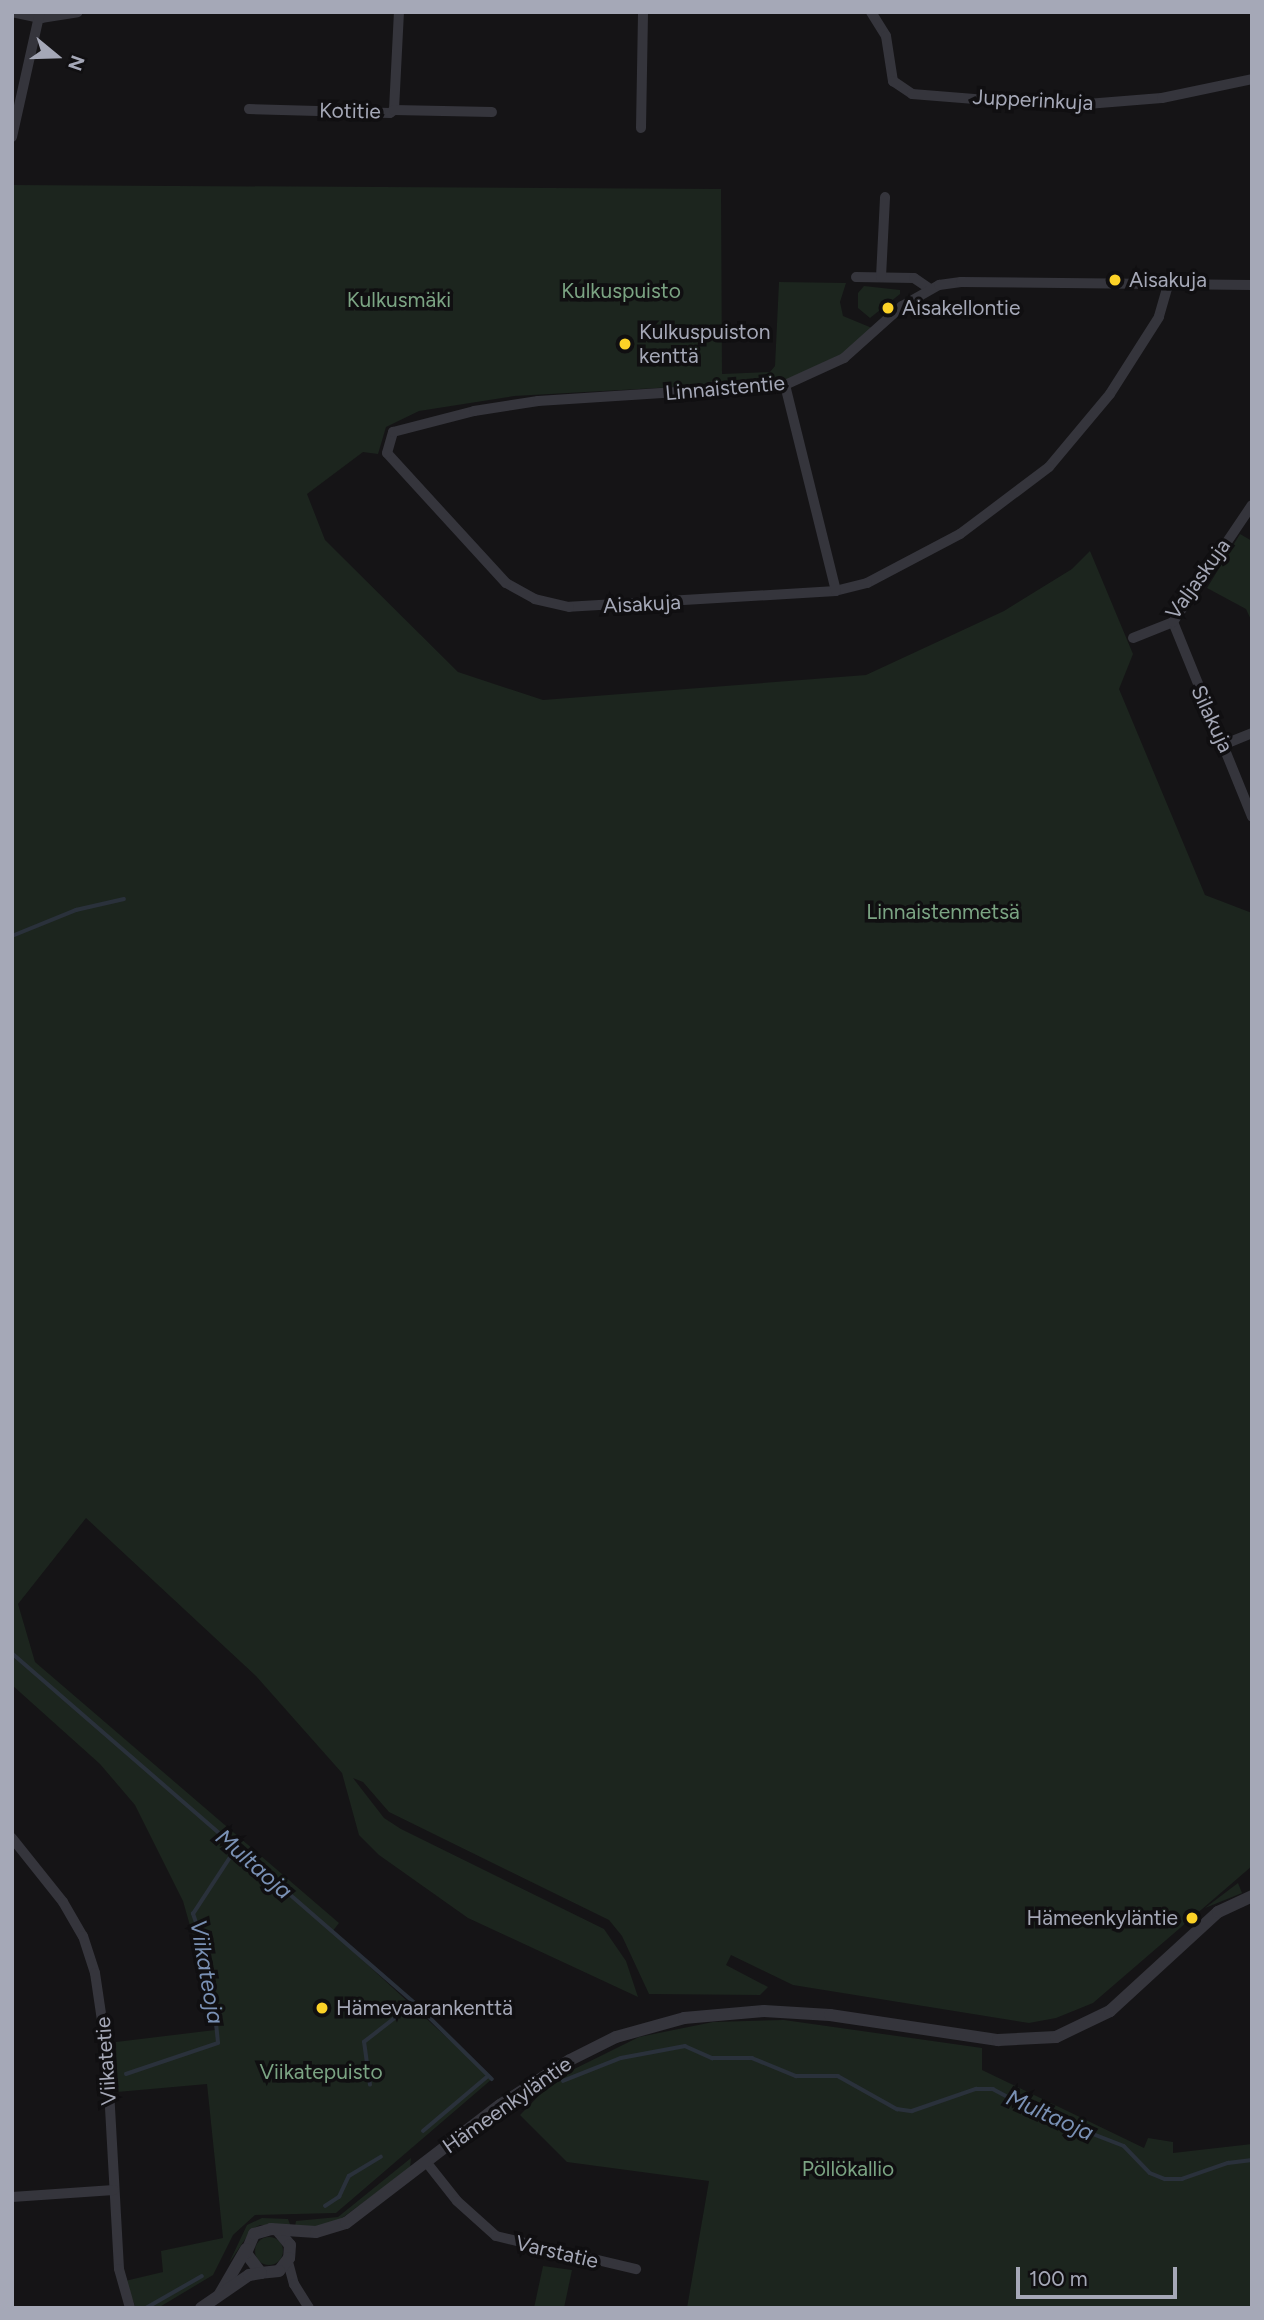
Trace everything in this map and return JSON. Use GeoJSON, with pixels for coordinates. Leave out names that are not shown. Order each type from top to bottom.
{"type":"FeatureCollection","features":[{"type":"Feature","properties":{"kind":"street"},"geometry":{"type":"LineString","coordinates":[[12,12],[40,15],[78,12]]}},
{"type":"Feature","properties":{"kind":"street","name":"Kotitie"},"geometry":{"type":"LineString","coordinates":[[249,108],[390,113],[394,110],[399,12]]}},
{"type":"Feature","properties":{"kind":"street"},"geometry":{"type":"LineString","coordinates":[[641,128],[643,12]]}},
{"type":"Feature","properties":{"kind":"street","name":"Jupperinkuja"},"geometry":{"type":"LineString","coordinates":[[870,12],[886,36],[893,81],[912,94],[1062,106],[1162,98],[1252,79]]}},
{"type":"Feature","properties":{"kind":"street"},"geometry":{"type":"LineString","coordinates":[[12,137],[40,15]]}},
{"type":"Feature","properties":{"kind":"street"},"geometry":{"type":"LineString","coordinates":[[394,110],[492,112]]}},
{"type":"Feature","properties":{"kind":"street"},"geometry":{"type":"LineString","coordinates":[[881,277],[885,197]]}},
{"type":"Feature","properties":{"kind":"street"},"geometry":{"type":"LineString","coordinates":[[856,277],[914,278],[929,288]]}},
{"type":"Feature","properties":{"kind":"street","name":"Linnaistentie"},"geometry":{"type":"LineString","coordinates":[[388,443],[393,432],[411,424],[500,407],[785,385],[844,358],[929,288],[961,282],[1252,285]]}},
{"type":"Feature","properties":{"kind":"street","name":"Aisakuja"},"geometry":{"type":"LineString","coordinates":[[388,443],[387,453],[458,534],[506,583],[535,598],[569,607],[836,591],[879,578],[960,534],[1049,467],[1110,394],[1159,317],[1168,285]]}},
{"type":"Feature","properties":{"kind":"street"},"geometry":{"type":"LineString","coordinates":[[785,385],[836,591]]}},
{"type":"Feature","properties":{"kind":"street","name":"Valjaskuja"},"geometry":{"type":"LineString","coordinates":[[1133,638],[1173,622],[1178,608],[1252,505]]}},
{"type":"Feature","properties":{"kind":"street","name":"Silakuja"},"geometry":{"type":"LineString","coordinates":[[1173,622],[1175,636],[1225,744],[1252,817]]}},
{"type":"Feature","properties":{"kind":"street"},"geometry":{"type":"LineString","coordinates":[[1225,744],[1252,733]]}},
{"type":"Feature","properties":{"kind":"street","name":"Viikatetie"},"geometry":{"type":"LineString","coordinates":[[12,1838],[63,1902],[93,1966],[107,2054],[119,2269],[130,2308]]}},
{"type":"Feature","properties":{"kind":"street","name":"Hämeenkyläntie"},"geometry":{"type":"LineString","coordinates":[[279,2232],[316,2232],[345,2223],[500,2105],[570,2060],[616,2037],[684,2018],[798,2012],[998,2040],[1069,2034],[1110,2011],[1227,1905],[1252,1896]]}},
{"type":"Feature","properties":{"kind":"street","name":"Varstatie"},"geometry":{"type":"LineString","coordinates":[[427,2162],[457,2201],[496,2236],[636,2269]]}},
{"type":"Feature","properties":{"kind":"street"},"geometry":{"type":"LineString","coordinates":[[12,2197],[114,2190]]}},
{"type":"Feature","properties":{"kind":"street"},"geometry":{"type":"LineString","coordinates":[[219,2294],[246,2249],[248,2240],[262,2230],[279,2232],[289,2258],[294,2284],[309,2308]]}},
{"type":"Feature","properties":{"kind":"street","name":"Hämeenkyläntie"},"geometry":{"type":"LineString","coordinates":[[289,2258],[316,2232]]}},
{"type":"Feature","properties":{"kind":"street"},"geometry":{"type":"LineString","coordinates":[[246,2249],[248,2262],[294,2284]]}},
{"type":"Feature","properties":{"kind":"street"},"geometry":{"type":"LineString","coordinates":[[201,2308],[219,2294],[268,2273],[289,2258]]}},
{"type":"Feature","properties":{"kind":"green space"},"geometry":{"type":"Polygon","coordinates":[[[12,185],[721,189],[722,374],[770,372],[775,366],[779,282],[846,283],[840,302],[843,316],[872,328],[846,352],[784,381],[514,396],[419,411],[386,427],[378,454],[363,452],[307,494],[325,540],[458,672],[543,700],[866,675],[1004,611],[1072,569],[1090,551],[1133,654],[1119,689],[1205,895],[1252,913],[1252,1866],[1093,2003],[1056,2018],[1029,2023],[793,1985],[731,1955],[726,1965],[768,1987],[760,1995],[649,1994],[622,1936],[609,1920],[389,1812],[363,1782],[353,1778],[384,1818],[401,1829],[604,1929],[626,1961],[638,1997],[468,1918],[379,1855],[359,1835],[342,1773],[256,1676],[86,1518],[18,1604],[35,1662],[339,1923],[332,1932],[492,2079],[336,2213],[255,2215],[233,2235],[213,2275],[158,2308],[136,2308],[125,2281],[163,2272],[161,2251],[223,2238],[207,2084],[117,2092],[116,2042],[215,2030],[206,1982],[183,1901],[135,1805],[100,1764],[12,1685],[12,185]]]}},
{"type":"Feature","properties":{"kind":"green space"},"geometry":{"type":"Polygon","coordinates":[[[864,286],[900,290],[900,294],[870,318],[858,308],[858,293],[864,286]]]}},
{"type":"Feature","properties":{"kind":"green space"},"geometry":{"type":"Polygon","coordinates":[[[1240,534],[1252,541],[1252,622],[1246,609],[1207,588],[1240,534]]]}},
{"type":"Feature","properties":{"kind":"green space"},"geometry":{"type":"Polygon","coordinates":[[[1238,1883],[1242,1893],[1205,1908],[1238,1883]]]}},
{"type":"Feature","properties":{"kind":"green space","name":"Pöllökallio"},"geometry":{"type":"Polygon","coordinates":[[[784,2020],[982,2048],[982,2070],[1144,2148],[1148,2138],[1173,2142],[1173,2153],[1252,2144],[1252,2308],[687,2308],[709,2181],[567,2162],[520,2115],[556,2078],[639,2037],[713,2022],[784,2020]]]}},
{"type":"Feature","properties":{"kind":"green space"},"geometry":{"type":"Polygon","coordinates":[[[411,2158],[410,2168],[338,2221],[314,2227],[295,2226],[296,2221],[338,2217],[411,2158]]]}},
{"type":"Feature","properties":{"kind":"green space"},"geometry":{"type":"Polygon","coordinates":[[[262,2218],[288,2219],[291,2227],[260,2225],[252,2229],[229,2263],[247,2225],[262,2218]]]}},
{"type":"Feature","properties":{"kind":"green space"},"geometry":{"type":"Polygon","coordinates":[[[269,2237],[279,2241],[283,2251],[279,2261],[269,2265],[259,2261],[255,2251],[259,2241],[269,2237]]]}},
{"type":"Feature","properties":{"kind":"green space"},"geometry":{"type":"Polygon","coordinates":[[[543,2266],[572,2270],[564,2308],[534,2308],[543,2266]]]}},
{"type":"Feature","properties":{"kind":"waterway"},"geometry":{"type":"LineString","coordinates":[[12,936],[76,910],[124,899]]}},
{"type":"Feature","properties":{"kind":"waterway","name":"Multaoja"},"geometry":{"type":"LineString","coordinates":[[12,1653],[415,2003],[492,2079]]}},
{"type":"Feature","properties":{"kind":"waterway","name":"Viikateoja"},"geometry":{"type":"LineString","coordinates":[[126,2074],[218,2043],[210,1963],[193,1914],[231,1856]]}},
{"type":"Feature","properties":{"kind":"waterway"},"geometry":{"type":"LineString","coordinates":[[370,2085],[364,2042],[414,2003]]}},
{"type":"Feature","properties":{"kind":"waterway","name":"Multaoja"},"geometry":{"type":"LineString","coordinates":[[563,2081],[621,2058],[685,2046],[712,2058],[752,2058],[796,2076],[838,2076],[897,2109],[912,2111],[976,2089],[993,2089],[1036,2112],[1124,2146],[1150,2173],[1165,2179],[1182,2179],[1228,2163],[1252,2160]]}},
{"type":"Feature","properties":{"kind":"waterway"},"geometry":{"type":"LineString","coordinates":[[423,2131],[488,2076]]}},
{"type":"Feature","properties":{"kind":"waterway"},"geometry":{"type":"LineString","coordinates":[[325,2206],[339,2197],[349,2176],[381,2157]]}},
{"type":"Feature","properties":{"kind":"waterway"},"geometry":{"type":"LineString","coordinates":[[146,2308],[202,2276]]}},
{"type":"Feature","properties":{"kind":"place","name":"Aisakuja"},"geometry":{"type":"Point","coordinates":[1115,280]}},
{"type":"Feature","properties":{"kind":"place","name":"Aisakellontie"},"geometry":{"type":"Point","coordinates":[888,308]}},
{"type":"Feature","properties":{"kind":"place","name":"Kulkuspuiston kenttä"},"geometry":{"type":"Point","coordinates":[625,344]}},
{"type":"Feature","properties":{"kind":"place","name":"Hämeenkyläntie"},"geometry":{"type":"Point","coordinates":[1192,1918]}},
{"type":"Feature","properties":{"kind":"place","name":"Hämevaarankenttä"},"geometry":{"type":"Point","coordinates":[322,2008]}},
{"type":"Feature","properties":{"kind":"park label","name":"Kulkuspuisto"},"geometry":{"type":"Point","coordinates":[621,291]}},
{"type":"Feature","properties":{"kind":"park label","name":"Kulkusmäki"},"geometry":{"type":"Point","coordinates":[399,300]}},
{"type":"Feature","properties":{"kind":"park label","name":"Linnaistenmetsä"},"geometry":{"type":"Point","coordinates":[943,912]}},
{"type":"Feature","properties":{"kind":"park label","name":"Viikatepuisto"},"geometry":{"type":"Point","coordinates":[321,2072]}}]}
